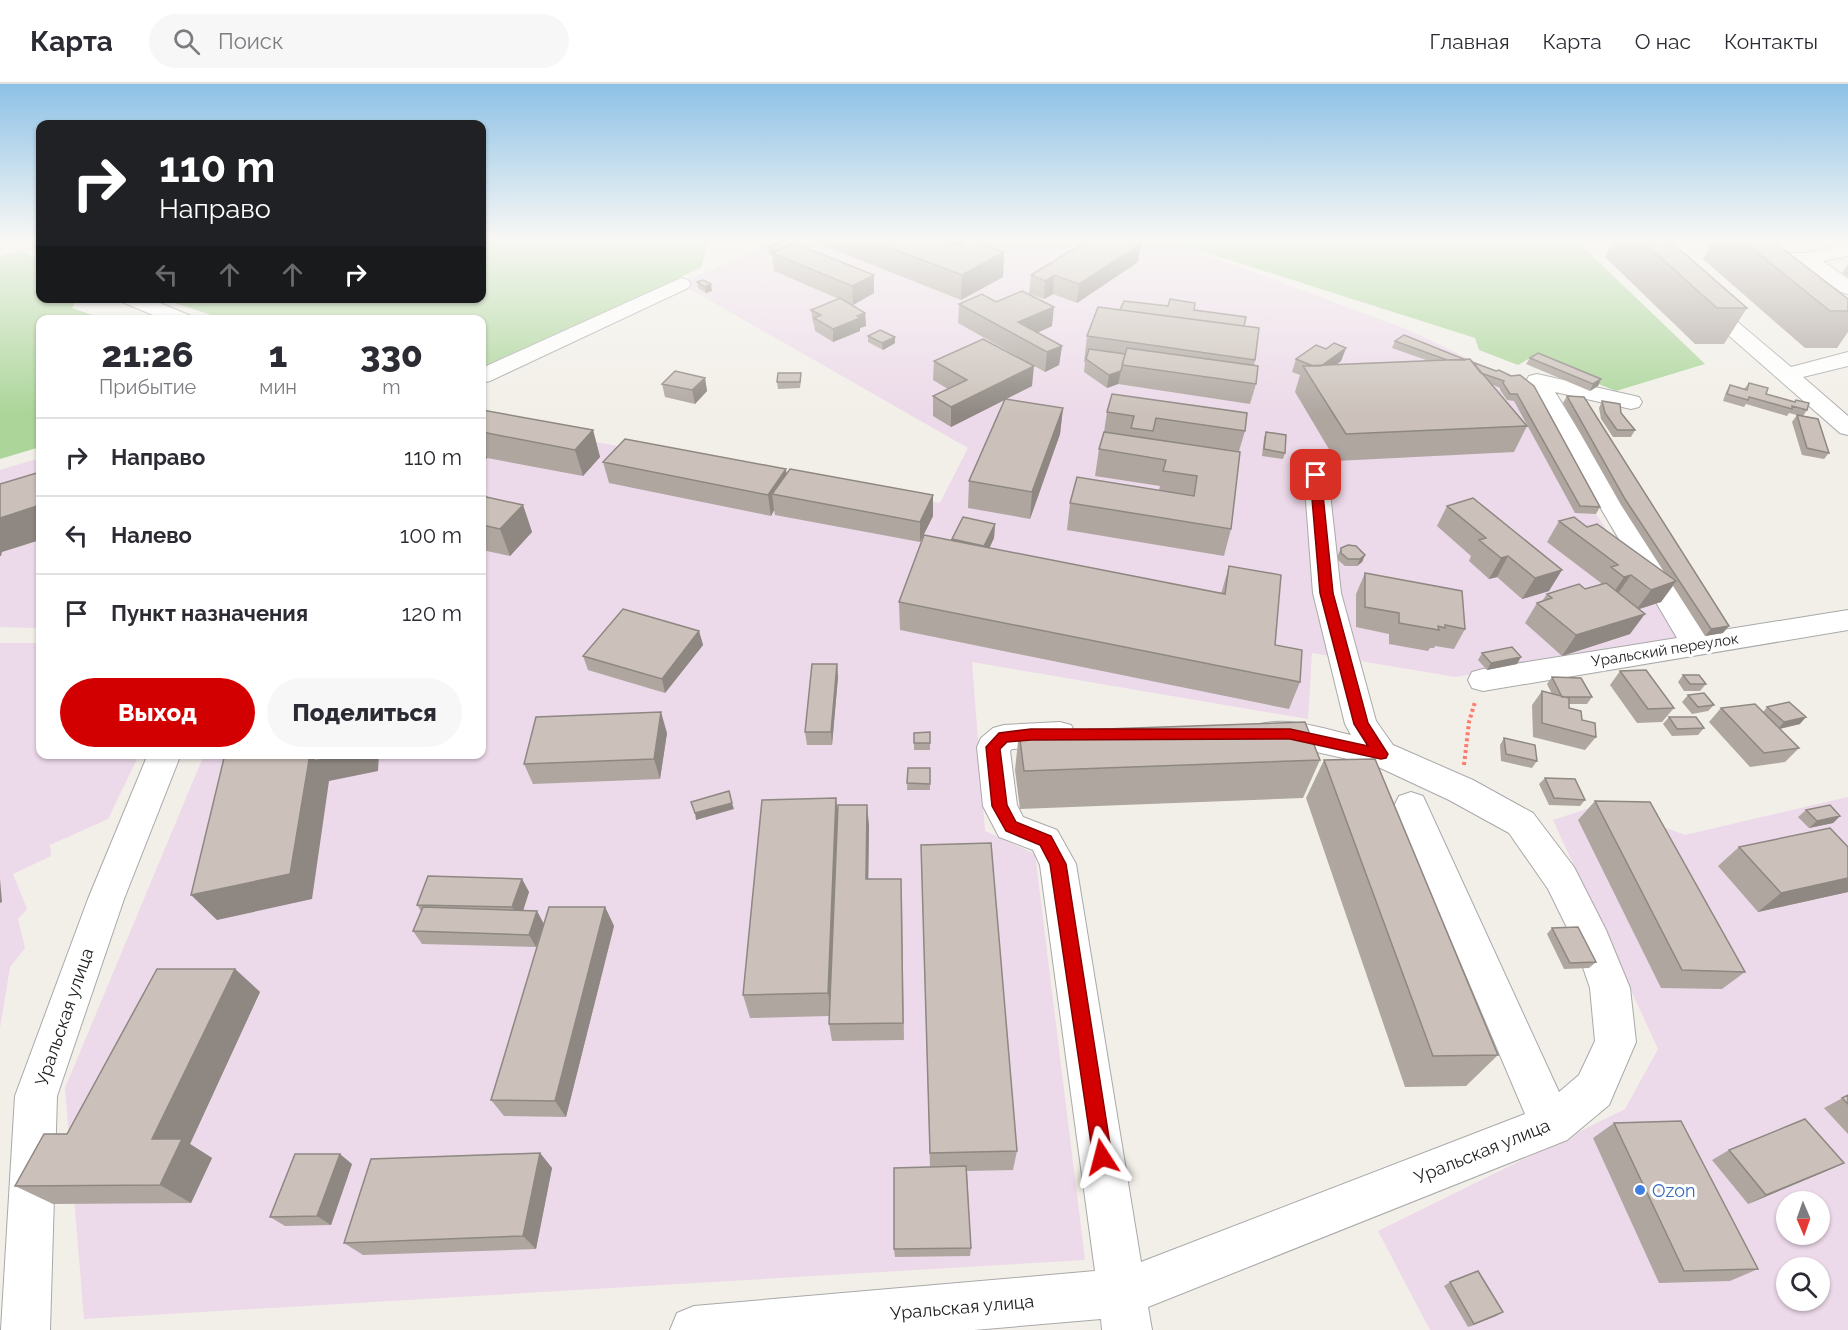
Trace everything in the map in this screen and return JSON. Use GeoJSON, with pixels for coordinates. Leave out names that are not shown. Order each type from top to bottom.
{"type":"FeatureCollection","features":[{"type":"Feature","properties":{"kind":"street"},"geometry":{"type":"LineString","coordinates":[[486,374],[648,299]]}},
{"type":"Feature","properties":{"kind":"street"},"geometry":{"type":"LineString","coordinates":[[1698,299],[1848,428]]}},
{"type":"Feature","properties":{"kind":"street"},"geometry":{"type":"LineString","coordinates":[[142,303],[172,315]]}},
{"type":"Feature","properties":{"kind":"street"},"geometry":{"type":"LineString","coordinates":[[1786,375],[1848,359]]}},
{"type":"Feature","properties":{"kind":"street"},"geometry":{"type":"LineString","coordinates":[[1631,402],[1537,381],[1697,646]]}},
{"type":"Feature","properties":{"kind":"street"},"geometry":{"type":"LineString","coordinates":[[1316,475],[1327,593],[1361,724],[1381,754]]}},
{"type":"Feature","properties":{"kind":"street","name":"Уральский переулок"},"geometry":{"type":"LineString","coordinates":[[1482,680],[1848,620]]}},
{"type":"Feature","properties":{"kind":"street"},"geometry":{"type":"LineString","coordinates":[[1090,734],[1004,737],[993,747],[1000,806],[1011,827],[1046,840],[1058,864],[1125,1311]]}},
{"type":"Feature","properties":{"kind":"street","name":"Уральская улица"},"geometry":{"type":"LineString","coordinates":[[694,1330],[1125,1311],[1552,1125],[1594,1090],[1616,1042],[1610,988],[1593,942],[1561,878],[1521,823],[1461,790],[1381,754],[1290,734],[1243,734]]}},
{"type":"Feature","properties":{"kind":"street","name":"Уральская улица"},"geometry":{"type":"LineString","coordinates":[[26,1330],[36,1096],[106,899],[163,759]]}},
{"type":"Feature","properties":{"kind":"street"},"geometry":{"type":"LineString","coordinates":[[1411,806],[1552,1125]]}},
{"type":"Feature","properties":{"kind":"path"},"geometry":{"type":"LineString","coordinates":[[1461,790],[1469,722],[1482,680]]}},
{"type":"Feature","properties":{"kind":"shaded area"},"geometry":{"type":"Polygon","coordinates":[[[708,299],[1326,299],[1411,331],[1517,382],[1531,393],[1596,514],[1679,637],[1456,677],[1312,653],[1308,719],[972,662],[985,831],[1035,854],[1085,1260],[84,1319],[65,1088],[202,759],[486,759],[486,423],[940,503],[968,448],[708,299]]]}},
{"type":"Feature","properties":{"kind":"shaded area"},"geometry":{"type":"Polygon","coordinates":[[[36,459],[36,628],[0,627],[0,470],[36,459]]]}},
{"type":"Feature","properties":{"kind":"shaded area"},"geometry":{"type":"Polygon","coordinates":[[[0,643],[36,643],[36,759],[137,759],[108,819],[50,845],[51,856],[13,874],[27,909],[18,919],[25,948],[10,967],[0,1028],[0,643]]]}},
{"type":"Feature","properties":{"kind":"shaded area"},"geometry":{"type":"Polygon","coordinates":[[[1848,797],[1848,1330],[1430,1330],[1378,1231],[1625,1109],[1658,1049],[1553,820],[1602,804],[1685,835],[1848,797]]]}},
{"type":"Feature","properties":{"kind":"green space"},"geometry":{"type":"Polygon","coordinates":[[[0,299],[36,299],[36,303],[75,303],[72,308],[92,315],[36,315],[36,448],[0,459],[0,299]]]}},
{"type":"Feature","properties":{"kind":"green space"},"geometry":{"type":"Polygon","coordinates":[[[486,299],[634,299],[486,369],[486,315],[211,315],[175,303],[486,303],[486,299]]]}},
{"type":"Feature","properties":{"kind":"green space"},"geometry":{"type":"Polygon","coordinates":[[[1353,299],[1638,299],[1705,364],[1616,391],[1532,357],[1518,365],[1479,350],[1475,338],[1353,299]]]}},
{"type":"Feature","properties":{"kind":"building"},"geometry":{"type":"Polygon","coordinates":[[[842,299],[865,313],[857,316],[860,318],[833,329],[814,318],[821,315],[811,310],[842,299]]]}},
{"type":"Feature","properties":{"kind":"building"},"geometry":{"type":"Polygon","coordinates":[[[970,299],[991,299],[996,302],[1003,299],[1038,299],[1054,307],[1018,322],[1062,346],[1047,352],[959,304],[970,299]]]}},
{"type":"Feature","properties":{"kind":"building"},"geometry":{"type":"Polygon","coordinates":[[[1171,299],[1195,303],[1194,310],[1246,317],[1244,326],[1120,310],[1124,301],[1168,306],[1171,299]]]}},
{"type":"Feature","properties":{"kind":"building"},"geometry":{"type":"Polygon","coordinates":[[[1707,299],[1737,299],[1747,308],[1717,308],[1707,299]]]}},
{"type":"Feature","properties":{"kind":"building"},"geometry":{"type":"Polygon","coordinates":[[[1815,299],[1848,299],[1848,311],[1830,311],[1815,299]]]}},
{"type":"Feature","properties":{"kind":"building"},"geometry":{"type":"Polygon","coordinates":[[[1098,307],[1259,328],[1255,360],[1087,336],[1098,307]]]}},
{"type":"Feature","properties":{"kind":"building"},"geometry":{"type":"Polygon","coordinates":[[[880,330],[895,337],[882,343],[868,336],[880,330]]]}},
{"type":"Feature","properties":{"kind":"building"},"geometry":{"type":"Polygon","coordinates":[[[1404,335],[1466,360],[1447,360],[1395,341],[1404,335]]]}},
{"type":"Feature","properties":{"kind":"building"},"geometry":{"type":"Polygon","coordinates":[[[983,339],[1034,366],[951,407],[933,396],[967,380],[934,361],[983,339]]]}},
{"type":"Feature","properties":{"kind":"building"},"geometry":{"type":"Polygon","coordinates":[[[1334,343],[1346,348],[1321,366],[1313,366],[1296,359],[1316,345],[1326,349],[1334,343]]]}},
{"type":"Feature","properties":{"kind":"building"},"geometry":{"type":"Polygon","coordinates":[[[1127,348],[1258,366],[1256,384],[1122,365],[1127,348]]]}},
{"type":"Feature","properties":{"kind":"building"},"geometry":{"type":"Polygon","coordinates":[[[1089,349],[1125,354],[1121,371],[1109,375],[1086,359],[1089,349]]]}},
{"type":"Feature","properties":{"kind":"building"},"geometry":{"type":"Polygon","coordinates":[[[1538,353],[1601,379],[1593,384],[1530,358],[1538,353]]]}},
{"type":"Feature","properties":{"kind":"building"},"geometry":{"type":"Polygon","coordinates":[[[1470,359],[1527,426],[1346,434],[1303,366],[1470,359]]]}},
{"type":"Feature","properties":{"kind":"building"},"geometry":{"type":"Polygon","coordinates":[[[1472,362],[1511,376],[1520,375],[1534,386],[1600,507],[1580,506],[1517,394],[1510,394],[1504,381],[1481,373],[1472,362]]]}},
{"type":"Feature","properties":{"kind":"building"},"geometry":{"type":"Polygon","coordinates":[[[675,371],[705,378],[692,390],[662,384],[675,371]]]}},
{"type":"Feature","properties":{"kind":"building"},"geometry":{"type":"Polygon","coordinates":[[[778,373],[801,373],[800,382],[777,382],[778,373]]]}},
{"type":"Feature","properties":{"kind":"building"},"geometry":{"type":"Polygon","coordinates":[[[1749,383],[1768,388],[1766,394],[1795,402],[1796,400],[1809,403],[1807,410],[1792,406],[1792,409],[1749,397],[1748,400],[1727,394],[1730,385],[1747,390],[1749,383]]]}},
{"type":"Feature","properties":{"kind":"building"},"geometry":{"type":"Polygon","coordinates":[[[1112,394],[1247,413],[1245,431],[1156,418],[1153,431],[1131,428],[1134,416],[1107,412],[1112,394]]]}},
{"type":"Feature","properties":{"kind":"building"},"geometry":{"type":"Polygon","coordinates":[[[1567,396],[1584,397],[1729,626],[1711,629],[1625,499],[1567,396]]]}},
{"type":"Feature","properties":{"kind":"building"},"geometry":{"type":"Polygon","coordinates":[[[1005,399],[1063,408],[1032,492],[969,481],[1005,399]]]}},
{"type":"Feature","properties":{"kind":"building"},"geometry":{"type":"Polygon","coordinates":[[[1602,401],[1620,404],[1621,413],[1635,430],[1617,430],[1605,413],[1602,401]]]}},
{"type":"Feature","properties":{"kind":"building"},"geometry":{"type":"Polygon","coordinates":[[[486,411],[593,430],[575,450],[486,433],[486,411]]]}},
{"type":"Feature","properties":{"kind":"building"},"geometry":{"type":"Polygon","coordinates":[[[1797,415],[1818,419],[1829,453],[1807,448],[1797,415]]]}},
{"type":"Feature","properties":{"kind":"building"},"geometry":{"type":"Polygon","coordinates":[[[1104,432],[1240,452],[1231,529],[1070,503],[1077,477],[1194,496],[1197,476],[1163,471],[1166,460],[1099,449],[1104,432]]]}},
{"type":"Feature","properties":{"kind":"building"},"geometry":{"type":"Polygon","coordinates":[[[1266,432],[1286,435],[1285,453],[1264,449],[1266,432]]]}},
{"type":"Feature","properties":{"kind":"building"},"geometry":{"type":"Polygon","coordinates":[[[625,439],[786,469],[768,495],[603,462],[625,439]]]}},
{"type":"Feature","properties":{"kind":"building"},"geometry":{"type":"Polygon","coordinates":[[[790,469],[933,495],[920,522],[772,494],[790,469]]]}},
{"type":"Feature","properties":{"kind":"building"},"geometry":{"type":"Polygon","coordinates":[[[36,473],[36,506],[0,518],[0,484],[36,473]]]}},
{"type":"Feature","properties":{"kind":"building"},"geometry":{"type":"Polygon","coordinates":[[[486,497],[523,505],[500,529],[486,526],[486,497]]]}},
{"type":"Feature","properties":{"kind":"building"},"geometry":{"type":"Polygon","coordinates":[[[1473,498],[1562,570],[1535,578],[1508,556],[1501,558],[1479,540],[1486,538],[1447,506],[1473,498]]]}},
{"type":"Feature","properties":{"kind":"building"},"geometry":{"type":"Polygon","coordinates":[[[963,517],[995,524],[984,546],[952,539],[963,517]]]}},
{"type":"Feature","properties":{"kind":"building"},"geometry":{"type":"Polygon","coordinates":[[[1574,517],[1587,527],[1597,524],[1676,581],[1651,590],[1631,575],[1624,577],[1611,567],[1618,565],[1559,521],[1574,517]]]}},
{"type":"Feature","properties":{"kind":"building"},"geometry":{"type":"Polygon","coordinates":[[[924,535],[1225,594],[1229,566],[1281,575],[1275,645],[1302,650],[1300,682],[899,602],[924,535]]]}},
{"type":"Feature","properties":{"kind":"building"},"geometry":{"type":"Polygon","coordinates":[[[1348,545],[1356,546],[1365,555],[1360,559],[1348,559],[1341,553],[1341,548],[1348,545]]]}},
{"type":"Feature","properties":{"kind":"building"},"geometry":{"type":"Polygon","coordinates":[[[1365,573],[1462,591],[1465,629],[1445,625],[1445,628],[1438,626],[1439,630],[1399,623],[1399,613],[1365,607],[1365,573]]]}},
{"type":"Feature","properties":{"kind":"building"},"geometry":{"type":"Polygon","coordinates":[[[1606,583],[1645,614],[1576,635],[1537,603],[1552,598],[1547,594],[1579,584],[1585,589],[1606,583]]]}},
{"type":"Feature","properties":{"kind":"building"},"geometry":{"type":"Polygon","coordinates":[[[623,609],[699,631],[662,679],[583,656],[623,609]]]}},
{"type":"Feature","properties":{"kind":"building"},"geometry":{"type":"Polygon","coordinates":[[[1512,647],[1521,657],[1491,663],[1482,653],[1512,647]]]}},
{"type":"Feature","properties":{"kind":"building"},"geometry":{"type":"Polygon","coordinates":[[[812,664],[837,664],[831,732],[805,732],[812,664]]]}},
{"type":"Feature","properties":{"kind":"building"},"geometry":{"type":"Polygon","coordinates":[[[1646,670],[1674,708],[1648,709],[1620,671],[1646,670]]]}},
{"type":"Feature","properties":{"kind":"building"},"geometry":{"type":"Polygon","coordinates":[[[1683,675],[1699,675],[1706,684],[1690,684],[1683,675]]]}},
{"type":"Feature","properties":{"kind":"building"},"geometry":{"type":"Polygon","coordinates":[[[1552,677],[1581,678],[1592,697],[1562,697],[1552,677]]]}},
{"type":"Feature","properties":{"kind":"building"},"geometry":{"type":"Polygon","coordinates":[[[1542,691],[1569,698],[1569,708],[1581,711],[1582,720],[1595,723],[1596,737],[1542,723],[1542,691]]]}},
{"type":"Feature","properties":{"kind":"building"},"geometry":{"type":"Polygon","coordinates":[[[1704,693],[1714,705],[1698,707],[1688,695],[1704,693]]]}},
{"type":"Feature","properties":{"kind":"building"},"geometry":{"type":"Polygon","coordinates":[[[1789,702],[1806,717],[1784,722],[1767,707],[1789,702]]]}},
{"type":"Feature","properties":{"kind":"building"},"geometry":{"type":"Polygon","coordinates":[[[1755,704],[1799,748],[1764,753],[1721,708],[1755,704]]]}},
{"type":"Feature","properties":{"kind":"building"},"geometry":{"type":"Polygon","coordinates":[[[661,712],[654,759],[524,764],[536,717],[661,712]]]}},
{"type":"Feature","properties":{"kind":"building"},"geometry":{"type":"Polygon","coordinates":[[[1669,717],[1696,717],[1704,728],[1677,729],[1669,717]]]}},
{"type":"Feature","properties":{"kind":"building"},"geometry":{"type":"Polygon","coordinates":[[[1305,722],[1320,760],[1024,771],[1019,732],[1305,722]]]}},
{"type":"Feature","properties":{"kind":"building"},"geometry":{"type":"Polygon","coordinates":[[[930,732],[930,743],[914,743],[914,733],[930,732]]]}},
{"type":"Feature","properties":{"kind":"building"},"geometry":{"type":"Polygon","coordinates":[[[1504,738],[1535,745],[1537,761],[1506,754],[1504,738]]]}},
{"type":"Feature","properties":{"kind":"building"},"geometry":{"type":"Polygon","coordinates":[[[224,759],[309,759],[290,874],[191,895],[224,759]]]}},
{"type":"Feature","properties":{"kind":"building"},"geometry":{"type":"Polygon","coordinates":[[[1375,759],[1498,1055],[1433,1056],[1324,760],[1375,759]]]}},
{"type":"Feature","properties":{"kind":"building"},"geometry":{"type":"Polygon","coordinates":[[[908,768],[930,768],[930,784],[907,783],[908,768]]]}},
{"type":"Feature","properties":{"kind":"building"},"geometry":{"type":"Polygon","coordinates":[[[1545,778],[1575,779],[1585,800],[1554,798],[1545,778]]]}},
{"type":"Feature","properties":{"kind":"building"},"geometry":{"type":"Polygon","coordinates":[[[729,791],[732,803],[695,813],[691,802],[729,791]]]}},
{"type":"Feature","properties":{"kind":"building"},"geometry":{"type":"Polygon","coordinates":[[[836,798],[828,993],[743,995],[762,800],[836,798]]]}},
{"type":"Feature","properties":{"kind":"building"},"geometry":{"type":"Polygon","coordinates":[[[1595,801],[1650,802],[1745,972],[1682,970],[1595,801]]]}},
{"type":"Feature","properties":{"kind":"building"},"geometry":{"type":"Polygon","coordinates":[[[838,805],[867,805],[866,879],[901,879],[903,1023],[829,1024],[838,805]]]}},
{"type":"Feature","properties":{"kind":"building"},"geometry":{"type":"Polygon","coordinates":[[[1830,805],[1840,816],[1817,821],[1806,810],[1830,805]]]}},
{"type":"Feature","properties":{"kind":"building"},"geometry":{"type":"Polygon","coordinates":[[[1830,828],[1848,847],[1848,878],[1781,893],[1739,847],[1830,828]]]}},
{"type":"Feature","properties":{"kind":"building"},"geometry":{"type":"Polygon","coordinates":[[[991,843],[1017,1151],[930,1153],[921,845],[991,843]]]}},
{"type":"Feature","properties":{"kind":"building"},"geometry":{"type":"Polygon","coordinates":[[[428,876],[522,879],[512,907],[417,905],[428,876]]]}},
{"type":"Feature","properties":{"kind":"building"},"geometry":{"type":"Polygon","coordinates":[[[423,907],[537,911],[529,935],[413,931],[423,907]]]}},
{"type":"Feature","properties":{"kind":"building"},"geometry":{"type":"Polygon","coordinates":[[[549,907],[605,907],[555,1101],[491,1100],[549,907]]]}},
{"type":"Feature","properties":{"kind":"building"},"geometry":{"type":"Polygon","coordinates":[[[1578,927],[1596,962],[1570,963],[1552,928],[1578,927]]]}},
{"type":"Feature","properties":{"kind":"building"},"geometry":{"type":"Polygon","coordinates":[[[157,969],[235,969],[152,1139],[182,1139],[160,1185],[15,1186],[44,1134],[67,1134],[157,969]]]}},
{"type":"Feature","properties":{"kind":"building"},"geometry":{"type":"Polygon","coordinates":[[[1848,1095],[1848,1104],[1842,1098],[1848,1095]]]}},
{"type":"Feature","properties":{"kind":"building"},"geometry":{"type":"Polygon","coordinates":[[[1805,1119],[1844,1163],[1766,1195],[1729,1150],[1805,1119]]]}},
{"type":"Feature","properties":{"kind":"building"},"geometry":{"type":"Polygon","coordinates":[[[1681,1121],[1758,1269],[1684,1271],[1614,1123],[1681,1121]]]}},
{"type":"Feature","properties":{"kind":"building"},"geometry":{"type":"Polygon","coordinates":[[[540,1153],[523,1236],[344,1243],[371,1159],[540,1153]]]}},
{"type":"Feature","properties":{"kind":"building"},"geometry":{"type":"Polygon","coordinates":[[[295,1154],[340,1154],[317,1216],[270,1217],[295,1154]]]}},
{"type":"Feature","properties":{"kind":"building"},"geometry":{"type":"Polygon","coordinates":[[[966,1166],[971,1248],[894,1249],[894,1168],[966,1166]]]}},
{"type":"Feature","properties":{"kind":"building"},"geometry":{"type":"Polygon","coordinates":[[[1478,1271],[1503,1312],[1474,1324],[1450,1282],[1478,1271]]]}},
{"type":"Feature","properties":{"kind":"place","name":"Ozon"},"geometry":{"type":"Point","coordinates":[1640,1190]}},
{"type":"Feature","properties":{"kind":"route"},"geometry":{"type":"LineString","coordinates":[[1102,1157],[1058,864],[1046,840],[1011,827],[1000,806],[993,747],[1004,737],[1031,734],[1290,734],[1381,754],[1361,724],[1327,593],[1316,475]]}}]}
